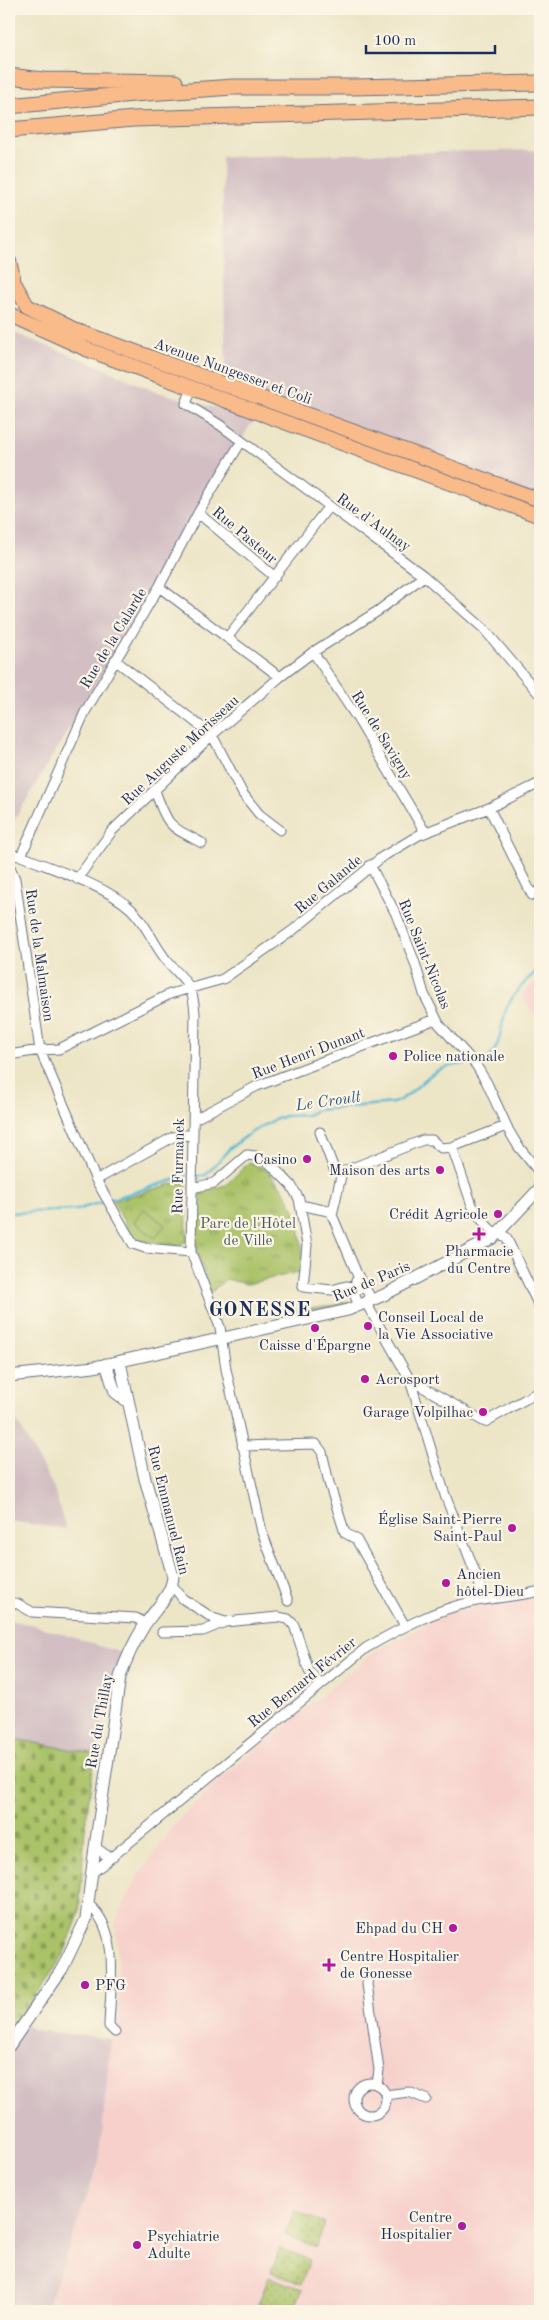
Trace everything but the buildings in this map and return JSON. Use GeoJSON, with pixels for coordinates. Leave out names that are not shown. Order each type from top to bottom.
{"type":"FeatureCollection","features":[{"type":"Feature","properties":{"kind":"highway"},"geometry":{"type":"LineString","coordinates":[[9,76],[43,80],[222,82],[233,87]]}},
{"type":"Feature","properties":{"kind":"highway"},"geometry":{"type":"LineString","coordinates":[[9,106],[233,87],[540,84]]}},
{"type":"Feature","properties":{"kind":"highway"},"geometry":{"type":"LineString","coordinates":[[9,130],[134,119],[540,107]]}},
{"type":"Feature","properties":{"kind":"main road","name":"Avenue Nungesser et Coli"},"geometry":{"type":"LineString","coordinates":[[9,260],[12,269],[11,287],[26,306],[74,329],[342,429],[458,469],[540,500]]}},
{"type":"Feature","properties":{"kind":"main road","name":"Avenue Nungesser et Coli"},"geometry":{"type":"LineString","coordinates":[[9,314],[78,346],[540,516]]}},
{"type":"Feature","properties":{"kind":"main road"},"geometry":{"type":"LineString","coordinates":[[453,484],[458,469]]}},
{"type":"Feature","properties":{"kind":"street","name":"Rue d'Aulnay"},"geometry":{"type":"LineString","coordinates":[[192,388],[186,404],[220,425],[424,576],[484,629],[540,694]]}},
{"type":"Feature","properties":{"kind":"street","name":"Rue de la Calarde"},"geometry":{"type":"LineString","coordinates":[[21,856],[85,712],[159,587],[198,513],[241,442]]}},
{"type":"Feature","properties":{"kind":"street"},"geometry":{"type":"LineString","coordinates":[[228,638],[329,506]]}},
{"type":"Feature","properties":{"kind":"street","name":"Rue Pasteur"},"geometry":{"type":"LineString","coordinates":[[198,513],[274,577]]}},
{"type":"Feature","properties":{"kind":"street","name":"Rue Auguste Morisseau"},"geometry":{"type":"LineString","coordinates":[[77,879],[112,831],[212,736],[280,677],[314,652],[378,611],[424,576]]}},
{"type":"Feature","properties":{"kind":"street"},"geometry":{"type":"LineString","coordinates":[[159,587],[280,677]]}},
{"type":"Feature","properties":{"kind":"street","name":"Rue de Savigny"},"geometry":{"type":"LineString","coordinates":[[314,652],[357,718],[425,832]]}},
{"type":"Feature","properties":{"kind":"street"},"geometry":{"type":"LineString","coordinates":[[115,660],[212,736],[243,794],[258,814],[280,830]]}},
{"type":"Feature","properties":{"kind":"street","name":"Rue Galande"},"geometry":{"type":"LineString","coordinates":[[9,1055],[59,1049],[170,994],[223,979],[247,964],[330,901],[370,865],[425,832],[488,808],[540,783]]}},
{"type":"Feature","properties":{"kind":"street"},"geometry":{"type":"LineString","coordinates":[[155,792],[166,820],[172,827],[202,843]]}},
{"type":"Feature","properties":{"kind":"street"},"geometry":{"type":"LineString","coordinates":[[488,808],[536,892]]}},
{"type":"Feature","properties":{"kind":"street"},"geometry":{"type":"LineString","coordinates":[[9,857],[14,855],[21,856],[77,879],[106,893],[130,909],[168,962],[184,977],[190,988]]}},
{"type":"Feature","properties":{"kind":"street","name":"Rue de la Malmaison"},"geometry":{"type":"LineString","coordinates":[[9,865],[15,879],[40,1050],[96,1180],[133,1244],[145,1248],[191,1252]]}},
{"type":"Feature","properties":{"kind":"street","name":"Rue Saint-Nicolas"},"geometry":{"type":"LineString","coordinates":[[370,865],[396,914],[424,994],[436,1019],[476,1065],[487,1083],[506,1126],[518,1146],[540,1173]]}},
{"type":"Feature","properties":{"kind":"street","name":"Rue Furmanek"},"geometry":{"type":"LineString","coordinates":[[190,988],[195,1014],[191,1252],[220,1327],[242,1446],[262,1532],[288,1601]]}},
{"type":"Feature","properties":{"kind":"street","name":"Rue Henri Dunant"},"geometry":{"type":"LineString","coordinates":[[193,1120],[257,1086],[436,1019]]}},
{"type":"Feature","properties":{"kind":"street"},"geometry":{"type":"LineString","coordinates":[[320,1132],[334,1169],[342,1172],[423,1140],[432,1140],[441,1148],[452,1147],[506,1126]]}},
{"type":"Feature","properties":{"kind":"street"},"geometry":{"type":"LineString","coordinates":[[96,1180],[173,1137],[193,1134]]}},
{"type":"Feature","properties":{"kind":"street"},"geometry":{"type":"LineString","coordinates":[[452,1147],[476,1211],[492,1231],[506,1238],[540,1308]]}},
{"type":"Feature","properties":{"kind":"street"},"geometry":{"type":"LineString","coordinates":[[192,1188],[214,1183],[243,1157],[251,1154],[269,1163],[298,1189],[307,1245],[303,1287],[332,1290],[346,1286],[361,1288]]}},
{"type":"Feature","properties":{"kind":"street"},"geometry":{"type":"LineString","coordinates":[[342,1172],[333,1212],[334,1223],[357,1274],[365,1303],[410,1380],[446,1495],[479,1582],[483,1600]]}},
{"type":"Feature","properties":{"kind":"street","name":"Rue de Paris"},"geometry":{"type":"LineString","coordinates":[[12,1377],[120,1362],[348,1310],[445,1264],[493,1238],[540,1188]]}},
{"type":"Feature","properties":{"kind":"street"},"geometry":{"type":"LineString","coordinates":[[300,1205],[333,1212]]}},
{"type":"Feature","properties":{"kind":"street"},"geometry":{"type":"LineString","coordinates":[[361,1288],[355,1296],[365,1303]]}},
{"type":"Feature","properties":{"kind":"street","name":"Rue Emmanuel Rain"},"geometry":{"type":"LineString","coordinates":[[120,1362],[145,1479],[173,1576],[173,1586],[183,1599],[213,1618],[225,1622]]}},
{"type":"Feature","properties":{"kind":"street"},"geometry":{"type":"LineString","coordinates":[[106,1364],[115,1392],[127,1401]]}},
{"type":"Feature","properties":{"kind":"street"},"geometry":{"type":"LineString","coordinates":[[410,1380],[485,1422],[540,1391]]}},
{"type":"Feature","properties":{"kind":"street"},"geometry":{"type":"LineString","coordinates":[[242,1446],[316,1444],[322,1452],[329,1483],[345,1533],[356,1539],[364,1550],[405,1626]]}},
{"type":"Feature","properties":{"kind":"street","name":"Rue du Thillay"},"geometry":{"type":"LineString","coordinates":[[9,2046],[62,1968],[86,1919],[120,1677],[126,1660],[146,1624],[173,1586]]}},
{"type":"Feature","properties":{"kind":"street","name":"Rue Bernard Février"},"geometry":{"type":"LineString","coordinates":[[91,1874],[366,1648],[405,1626],[444,1610],[483,1600],[540,1591]]}},
{"type":"Feature","properties":{"kind":"street"},"geometry":{"type":"LineString","coordinates":[[9,1602],[18,1604],[32,1612],[136,1618],[146,1624]]}},
{"type":"Feature","properties":{"kind":"street"},"geometry":{"type":"LineString","coordinates":[[162,1632],[203,1632],[225,1622],[278,1616],[288,1619],[294,1625],[309,1671],[320,1684]]}},
{"type":"Feature","properties":{"kind":"street"},"geometry":{"type":"LineString","coordinates":[[95,1847],[106,1855],[113,1857]]}},
{"type":"Feature","properties":{"kind":"street"},"geometry":{"type":"LineString","coordinates":[[89,1905],[97,1912],[103,1922],[110,1943],[110,2026],[114,2032]]}},
{"type":"Feature","properties":{"kind":"street"},"geometry":{"type":"LineString","coordinates":[[368,1978],[367,1984],[379,2070],[376,2085]]}},
{"type":"Feature","properties":{"kind":"street"},"geometry":{"type":"LineString","coordinates":[[368,2084],[376,2085],[385,2095],[385,2104],[375,2114],[366,2115],[357,2108],[355,2095],[360,2088],[368,2084]]}},
{"type":"Feature","properties":{"kind":"street"},"geometry":{"type":"LineString","coordinates":[[385,2095],[409,2092],[426,2099]]}},
{"type":"Feature","properties":{"kind":"shaded area"},"geometry":{"type":"Polygon","coordinates":[[[540,150],[540,511],[265,409],[249,427],[9,829],[9,331],[96,365],[154,391],[220,409],[226,394],[222,157],[540,150]]]}},
{"type":"Feature","properties":{"kind":"shaded area"},"geometry":{"type":"Polygon","coordinates":[[[9,880],[15,920],[9,921],[9,880]]]}},
{"type":"Feature","properties":{"kind":"shaded area"},"geometry":{"type":"Polygon","coordinates":[[[540,977],[540,1024],[521,995],[540,977]]]}},
{"type":"Feature","properties":{"kind":"shaded area"},"geometry":{"type":"Polygon","coordinates":[[[9,1407],[53,1486],[66,1529],[9,1521],[9,1407]]]}},
{"type":"Feature","properties":{"kind":"shaded area","name":"Centre Hospitalier de Gonesse"},"geometry":{"type":"Polygon","coordinates":[[[540,1596],[540,2311],[46,2311],[99,2162],[111,2039],[119,2026],[118,1949],[115,1922],[137,1878],[173,1826],[215,1783],[376,1651],[443,1615],[472,1607],[540,1596]]]}},
{"type":"Feature","properties":{"kind":"shaded area"},"geometry":{"type":"Polygon","coordinates":[[[9,1620],[34,1625],[122,1653],[95,1754],[9,1738],[9,1620]]]}},
{"type":"Feature","properties":{"kind":"shaded area"},"geometry":{"type":"Polygon","coordinates":[[[18,2020],[34,2030],[111,2039],[99,2162],[46,2311],[9,2311],[9,2034],[18,2020]]]}},
{"type":"Feature","properties":{"kind":"green space","name":"Parc de l'Hôtel de Ville"},"geometry":{"type":"Polygon","coordinates":[[[249,1162],[260,1166],[271,1175],[288,1197],[293,1207],[301,1237],[303,1271],[247,1284],[226,1279],[210,1293],[195,1244],[200,1192],[226,1185],[249,1162]]]}},
{"type":"Feature","properties":{"kind":"green space"},"geometry":{"type":"Polygon","coordinates":[[[186,1180],[187,1241],[177,1246],[134,1240],[113,1201],[186,1180]]]}},
{"type":"Feature","properties":{"kind":"green space"},"geometry":{"type":"Polygon","coordinates":[[[144,1209],[165,1225],[155,1238],[134,1222],[144,1209]]]}},
{"type":"Feature","properties":{"kind":"green space"},"geometry":{"type":"Polygon","coordinates":[[[342,1301],[349,1303],[296,1315],[295,1312],[299,1309],[336,1305],[342,1301]]]}},
{"type":"Feature","properties":{"kind":"green space"},"geometry":{"type":"Polygon","coordinates":[[[9,1738],[95,1754],[85,1829],[79,1914],[63,1956],[9,2034],[9,1738]]]}},
{"type":"Feature","properties":{"kind":"green space"},"geometry":{"type":"Polygon","coordinates":[[[295,2211],[325,2223],[316,2247],[285,2235],[295,2211]]]}},
{"type":"Feature","properties":{"kind":"green space"},"geometry":{"type":"Polygon","coordinates":[[[280,2248],[310,2260],[301,2284],[271,2272],[280,2248]]]}},
{"type":"Feature","properties":{"kind":"green space"},"geometry":{"type":"Polygon","coordinates":[[[269,2277],[302,2289],[294,2311],[255,2311],[269,2277]]]}},
{"type":"Feature","properties":{"kind":"waterway","name":"Le Croult"},"geometry":{"type":"LineString","coordinates":[[485,1061],[491,1056],[498,1044],[510,1001],[540,968]]}},
{"type":"Feature","properties":{"kind":"waterway","name":"Le Croult"},"geometry":{"type":"LineString","coordinates":[[198,1176],[206,1175],[230,1148],[252,1132],[274,1120],[285,1116],[307,1115],[317,1110],[393,1103],[409,1094],[436,1071],[450,1066],[470,1063]]}},
{"type":"Feature","properties":{"kind":"waterway","name":"Le Croult"},"geometry":{"type":"LineString","coordinates":[[9,1213],[76,1210],[187,1176]]}},
{"type":"Feature","properties":{"kind":"place","name":"Police nationale"},"geometry":{"type":"Point","coordinates":[393,1056]}},
{"type":"Feature","properties":{"kind":"place","name":"Casino"},"geometry":{"type":"Point","coordinates":[307,1159]}},
{"type":"Feature","properties":{"kind":"place","name":"Maison des arts"},"geometry":{"type":"Point","coordinates":[440,1170]}},
{"type":"Feature","properties":{"kind":"place","name":"Crédit Agricole"},"geometry":{"type":"Point","coordinates":[498,1214]}},
{"type":"Feature","properties":{"kind":"place","name":"Pharmacie du Centre"},"geometry":{"type":"Point","coordinates":[479,1234]}},
{"type":"Feature","properties":{"kind":"place","name":"Conseil Local de la Vie Associative"},"geometry":{"type":"Point","coordinates":[368,1326]}},
{"type":"Feature","properties":{"kind":"place","name":"Caisse d'Épargne"},"geometry":{"type":"Point","coordinates":[315,1328]}},
{"type":"Feature","properties":{"kind":"place","name":"Acrosport"},"geometry":{"type":"Point","coordinates":[365,1379]}},
{"type":"Feature","properties":{"kind":"place","name":"Garage Volpilhac"},"geometry":{"type":"Point","coordinates":[483,1412]}},
{"type":"Feature","properties":{"kind":"place","name":"Église Saint-Pierre Saint-Paul"},"geometry":{"type":"Point","coordinates":[512,1528]}},
{"type":"Feature","properties":{"kind":"place","name":"Ancien hôtel-Dieu"},"geometry":{"type":"Point","coordinates":[446,1583]}},
{"type":"Feature","properties":{"kind":"place","name":"Ehpad du CH"},"geometry":{"type":"Point","coordinates":[453,1928]}},
{"type":"Feature","properties":{"kind":"place","name":"Centre Hospitalier de Gonesse"},"geometry":{"type":"Point","coordinates":[329,1965]}},
{"type":"Feature","properties":{"kind":"place","name":"PFG"},"geometry":{"type":"Point","coordinates":[85,1985]}},
{"type":"Feature","properties":{"kind":"place","name":"Centre Hospitalier"},"geometry":{"type":"Point","coordinates":[462,2226]}},
{"type":"Feature","properties":{"kind":"place","name":"Psychiatrie Adulte"},"geometry":{"type":"Point","coordinates":[137,2245]}},
{"type":"Feature","properties":{"kind":"district","name":"GONESSE"},"geometry":{"type":"Point","coordinates":[260,1309]}}]}
